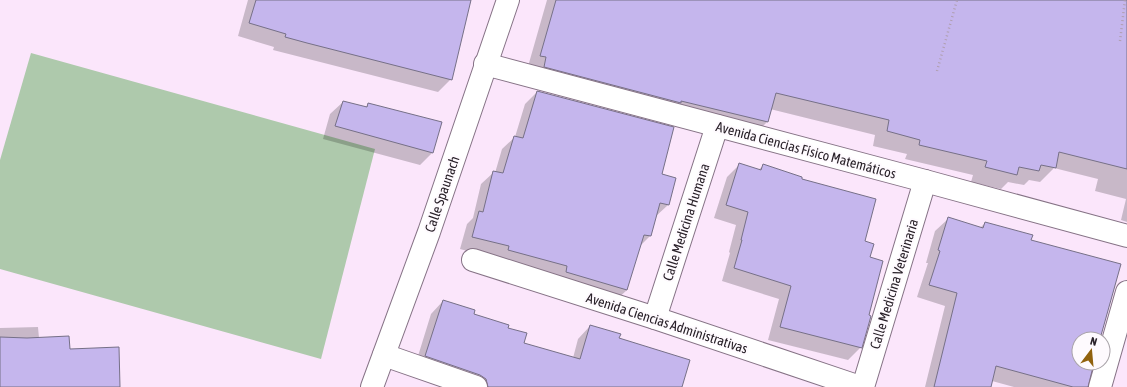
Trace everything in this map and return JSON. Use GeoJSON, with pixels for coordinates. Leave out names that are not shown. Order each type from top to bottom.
{"type":"FeatureCollection","features":[{"type":"Feature","properties":{"kind":"street","name":"Calle Spaunach"},"geometry":{"type":"LineString","coordinates":[[372,387],[429,232],[508,0]]}},
{"type":"Feature","properties":{"kind":"street","name":"Avenida Ciencias Físico Matemáticos"},"geometry":{"type":"LineString","coordinates":[[485,64],[1127,236]]}},
{"type":"Feature","properties":{"kind":"street","name":"Calle Medicina Humana"},"geometry":{"type":"LineString","coordinates":[[655,318],[717,126]]}},
{"type":"Feature","properties":{"kind":"street","name":"Calle Medicina Veterinaria"},"geometry":{"type":"LineString","coordinates":[[863,387],[926,181]]}},
{"type":"Feature","properties":{"kind":"street","name":"Avenida Ciencias Administrativas"},"geometry":{"type":"LineString","coordinates":[[473,260],[655,318],[860,387]]}},
{"type":"Feature","properties":{"kind":"street"},"geometry":{"type":"LineString","coordinates":[[1100,387],[1127,292]]}},
{"type":"Feature","properties":{"kind":"street"},"geometry":{"type":"LineString","coordinates":[[384,355],[476,387]]}},
{"type":"Feature","properties":{"kind":"path"},"geometry":{"type":"LineString","coordinates":[[937,71],[957,0]]}},
{"type":"Feature","properties":{"kind":"path"},"geometry":{"type":"LineString","coordinates":[[1120,41],[1125,0]]}},
{"type":"Feature","properties":{"kind":"green space"},"geometry":{"type":"Polygon","coordinates":[[[31,53],[375,149],[321,359],[0,269],[0,160],[31,53]]]}},
{"type":"Feature","properties":{"kind":"building"},"geometry":{"type":"Polygon","coordinates":[[[256,0],[471,0],[452,80],[285,37],[286,34],[249,23],[256,0]]]}},
{"type":"Feature","properties":{"kind":"building"},"geometry":{"type":"Polygon","coordinates":[[[556,0],[1127,0],[1127,169],[1059,152],[1056,168],[1041,165],[1039,171],[1019,167],[1017,175],[985,167],[987,161],[919,145],[920,140],[887,131],[889,120],[776,93],[768,122],[681,101],[681,103],[544,67],[546,57],[540,56],[556,0]]]}},
{"type":"Feature","properties":{"kind":"building"},"geometry":{"type":"Polygon","coordinates":[[[537,91],[674,127],[662,174],[676,178],[669,205],[660,203],[651,236],[644,235],[627,290],[566,272],[567,266],[508,250],[509,246],[472,237],[479,211],[483,212],[493,171],[503,173],[514,136],[523,138],[537,91]]]}},
{"type":"Feature","properties":{"kind":"building"},"geometry":{"type":"Polygon","coordinates":[[[343,101],[367,107],[368,103],[442,122],[433,153],[335,126],[343,101]]]}},
{"type":"Feature","properties":{"kind":"building"},"geometry":{"type":"Polygon","coordinates":[[[739,163],[761,170],[763,164],[802,177],[802,179],[876,199],[865,241],[874,244],[870,257],[883,261],[869,315],[871,316],[862,348],[780,327],[791,286],[734,268],[748,212],[726,205],[739,163]]]}},
{"type":"Feature","properties":{"kind":"building"},"geometry":{"type":"Polygon","coordinates":[[[948,217],[983,228],[985,222],[1033,235],[1031,240],[1121,264],[1102,331],[1071,331],[1071,371],[1092,371],[1088,387],[1073,387],[996,366],[991,387],[934,387],[957,293],[929,285],[940,251],[938,250],[948,217]]]}},
{"type":"Feature","properties":{"kind":"building"},"geometry":{"type":"Polygon","coordinates":[[[443,300],[475,310],[474,314],[509,325],[508,328],[527,333],[524,343],[580,359],[590,325],[621,334],[619,338],[690,360],[682,387],[488,387],[486,379],[480,375],[425,356],[443,300]]]}},
{"type":"Feature","properties":{"kind":"building"},"geometry":{"type":"Polygon","coordinates":[[[69,336],[70,349],[119,347],[120,387],[0,387],[0,337],[27,338],[69,336]]]}}]}
